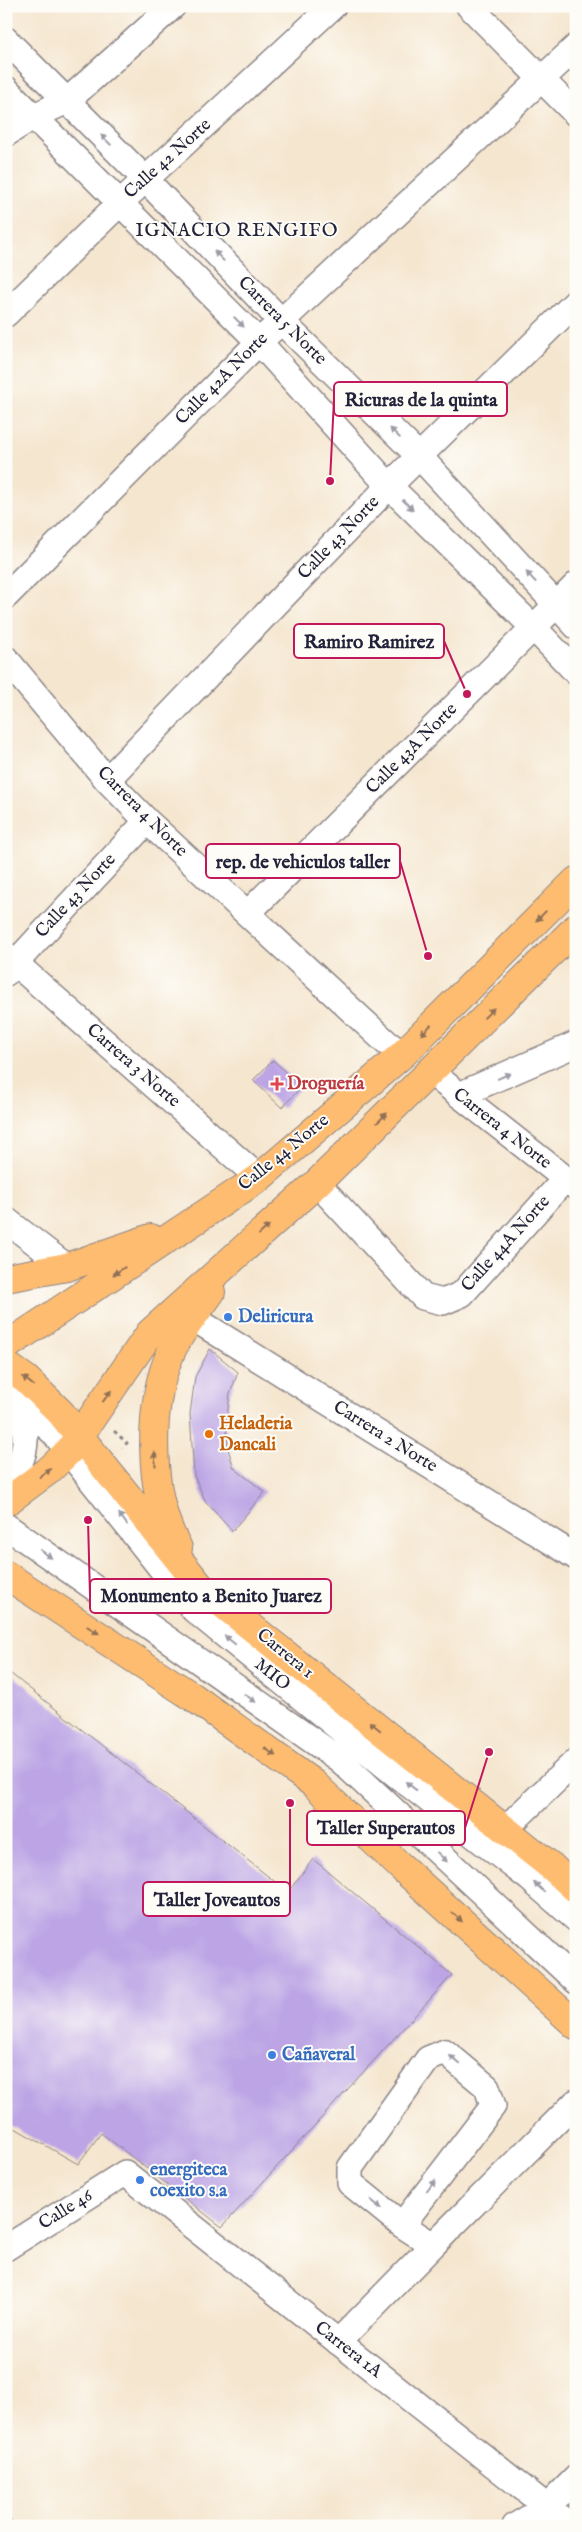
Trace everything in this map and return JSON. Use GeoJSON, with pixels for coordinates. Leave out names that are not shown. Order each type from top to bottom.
{"type":"FeatureCollection","features":[{"type":"Feature","properties":{"kind":"main road","name":"Calle 44 Norte"},"geometry":{"type":"LineString","coordinates":[[6,1346],[217,1204],[259,1178],[403,1054],[576,881]]}},
{"type":"Feature","properties":{"kind":"main road"},"geometry":{"type":"LineString","coordinates":[[6,1502],[48,1471],[75,1444],[150,1332],[317,1183],[576,928]]}},
{"type":"Feature","properties":{"kind":"main road"},"geometry":{"type":"LineString","coordinates":[[6,1278],[67,1267],[145,1241],[217,1204]]}},
{"type":"Feature","properties":{"kind":"main road"},"geometry":{"type":"LineString","coordinates":[[200,1586],[173,1540],[158,1489],[154,1439],[156,1404],[163,1373],[171,1350],[239,1253]]}},
{"type":"Feature","properties":{"kind":"main road","name":"Carrera 1"},"geometry":{"type":"LineString","coordinates":[[6,1365],[48,1399],[75,1444],[200,1586],[576,1889]]}},
{"type":"Feature","properties":{"kind":"main road"},"geometry":{"type":"LineString","coordinates":[[6,1575],[193,1697],[314,1784],[400,1866],[576,2025]]}},
{"type":"Feature","properties":{"kind":"main road"},"geometry":{"type":"LineString","coordinates":[[6,1598],[51,1605]]}},
{"type":"Feature","properties":{"kind":"street"},"geometry":{"type":"LineString","coordinates":[[6,134],[34,116],[67,101],[173,6]]}},
{"type":"Feature","properties":{"kind":"street","name":"Calle 42 Norte"},"geometry":{"type":"LineString","coordinates":[[6,314],[121,202],[333,6]]}},
{"type":"Feature","properties":{"kind":"street"},"geometry":{"type":"LineString","coordinates":[[469,6],[576,114]]}},
{"type":"Feature","properties":{"kind":"street","name":"Carrera 5 Norte"},"geometry":{"type":"LineString","coordinates":[[6,40],[146,180],[281,321],[419,456],[576,626]]}},
{"type":"Feature","properties":{"kind":"street","name":"Calle 42A Norte"},"geometry":{"type":"LineString","coordinates":[[6,596],[259,342],[576,47]]}},
{"type":"Feature","properties":{"kind":"street","name":"Carrera 5 Norte"},"geometry":{"type":"LineString","coordinates":[[6,89],[259,342],[389,486],[534,628],[576,672]]}},
{"type":"Feature","properties":{"kind":"street","name":"Calle 43 Norte"},"geometry":{"type":"LineString","coordinates":[[107,780],[389,486],[576,302]]}},
{"type":"Feature","properties":{"kind":"street","name":"Calle 43A Norte"},"geometry":{"type":"LineString","coordinates":[[248,913],[576,585]]}},
{"type":"Feature","properties":{"kind":"street","name":"Carrera 4 Norte"},"geometry":{"type":"LineString","coordinates":[[6,659],[107,780],[147,821],[387,1043],[403,1054]]}},
{"type":"Feature","properties":{"kind":"street","name":"Calle 43 Norte"},"geometry":{"type":"LineString","coordinates":[[9,963],[147,821]]}},
{"type":"Feature","properties":{"kind":"street","name":"Carrera 3 Norte"},"geometry":{"type":"LineString","coordinates":[[9,963],[259,1178]]}},
{"type":"Feature","properties":{"kind":"street"},"geometry":{"type":"LineString","coordinates":[[459,1095],[576,1044]]}},
{"type":"Feature","properties":{"kind":"street","name":"Carrera 4 Norte"},"geometry":{"type":"LineString","coordinates":[[429,1071],[570,1183]]}},
{"type":"Feature","properties":{"kind":"street","name":"Calle 44A Norte"},"geometry":{"type":"LineString","coordinates":[[317,1183],[423,1297],[443,1302],[462,1294],[570,1183]]}},
{"type":"Feature","properties":{"kind":"street"},"geometry":{"type":"LineString","coordinates":[[6,1220],[67,1267]]}},
{"type":"Feature","properties":{"kind":"street","name":"Carrera 2 Norte"},"geometry":{"type":"LineString","coordinates":[[193,1318],[576,1557]]}},
{"type":"Feature","properties":{"kind":"street"},"geometry":{"type":"LineString","coordinates":[[6,1394],[16,1405],[24,1423],[25,1443],[20,1462],[6,1480]]}},
{"type":"Feature","properties":{"kind":"street","name":"MIO"},"geometry":{"type":"LineString","coordinates":[[6,1394],[54,1433],[75,1444],[194,1610],[394,1773],[530,1879],[576,1919]]}},
{"type":"Feature","properties":{"kind":"street","name":"MIO"},"geometry":{"type":"LineString","coordinates":[[6,1526],[340,1760],[576,1981]]}},
{"type":"Feature","properties":{"kind":"street"},"geometry":{"type":"LineString","coordinates":[[504,1830],[576,1762]]}},
{"type":"Feature","properties":{"kind":"street"},"geometry":{"type":"LineString","coordinates":[[402,2225],[492,2106],[488,2087],[445,2052],[428,2058],[350,2168],[350,2183],[402,2225],[433,2245]]}},
{"type":"Feature","properties":{"kind":"street"},"geometry":{"type":"LineString","coordinates":[[338,2342],[576,2102]]}},
{"type":"Feature","properties":{"kind":"street","name":"Calle 46"},"geometry":{"type":"LineString","coordinates":[[6,2248],[125,2173]]}},
{"type":"Feature","properties":{"kind":"street","name":"Carrera 1A"},"geometry":{"type":"LineString","coordinates":[[125,2173],[572,2526]]}},
{"type":"Feature","properties":{"kind":"street"},"geometry":{"type":"LineString","coordinates":[[514,2526],[547,2507],[576,2478]]}},
{"type":"Feature","properties":{"kind":"path"},"geometry":{"type":"LineString","coordinates":[[113,1430],[127,1443]]}},
{"type":"Feature","properties":{"kind":"path"},"geometry":{"type":"LineString","coordinates":[[6,2512],[12,2526]]}},
{"type":"Feature","properties":{"kind":"building","name":"Droguería"},"geometry":{"type":"Polygon","coordinates":[[[273,1060],[301,1087],[282,1108],[253,1080],[273,1060]]]}},
{"type":"Feature","properties":{"kind":"building","name":"Heladeria Dancali"},"geometry":{"type":"Polygon","coordinates":[[[210,1349],[238,1372],[230,1394],[226,1424],[228,1449],[234,1468],[265,1492],[232,1531],[206,1502],[194,1476],[190,1414],[195,1377],[210,1349]]]}},
{"type":"Feature","properties":{"kind":"building"},"geometry":{"type":"Polygon","coordinates":[[[6,1670],[288,1892],[313,1859],[452,1975],[222,2227],[101,2133],[78,2164],[6,2123],[6,1670]]]}},
{"type":"Feature","properties":{"kind":"place","name":"Ricuras de la quinta"},"geometry":{"type":"Point","coordinates":[330,481]}},
{"type":"Feature","properties":{"kind":"place","name":"Ramiro Ramirez"},"geometry":{"type":"Point","coordinates":[467,694]}},
{"type":"Feature","properties":{"kind":"place","name":"rep. de vehiculos taller"},"geometry":{"type":"Point","coordinates":[428,956]}},
{"type":"Feature","properties":{"kind":"place","name":"Droguería"},"geometry":{"type":"Point","coordinates":[277,1084]}},
{"type":"Feature","properties":{"kind":"place","name":"Deliricura"},"geometry":{"type":"Point","coordinates":[228,1317]}},
{"type":"Feature","properties":{"kind":"place","name":"Heladeria Dancali"},"geometry":{"type":"Point","coordinates":[209,1434]}},
{"type":"Feature","properties":{"kind":"place","name":"Monumento a Benito Juarez"},"geometry":{"type":"Point","coordinates":[88,1520]}},
{"type":"Feature","properties":{"kind":"place","name":"Taller Superautos"},"geometry":{"type":"Point","coordinates":[489,1752]}},
{"type":"Feature","properties":{"kind":"place","name":"Taller Joveautos"},"geometry":{"type":"Point","coordinates":[290,1803]}},
{"type":"Feature","properties":{"kind":"place","name":"Cañaveral"},"geometry":{"type":"Point","coordinates":[272,2055]}},
{"type":"Feature","properties":{"kind":"place","name":"energiteca coexito s.a"},"geometry":{"type":"Point","coordinates":[140,2180]}},
{"type":"Feature","properties":{"kind":"district","name":"IGNACIO RENGIFO"},"geometry":{"type":"Point","coordinates":[237,231]}}]}
